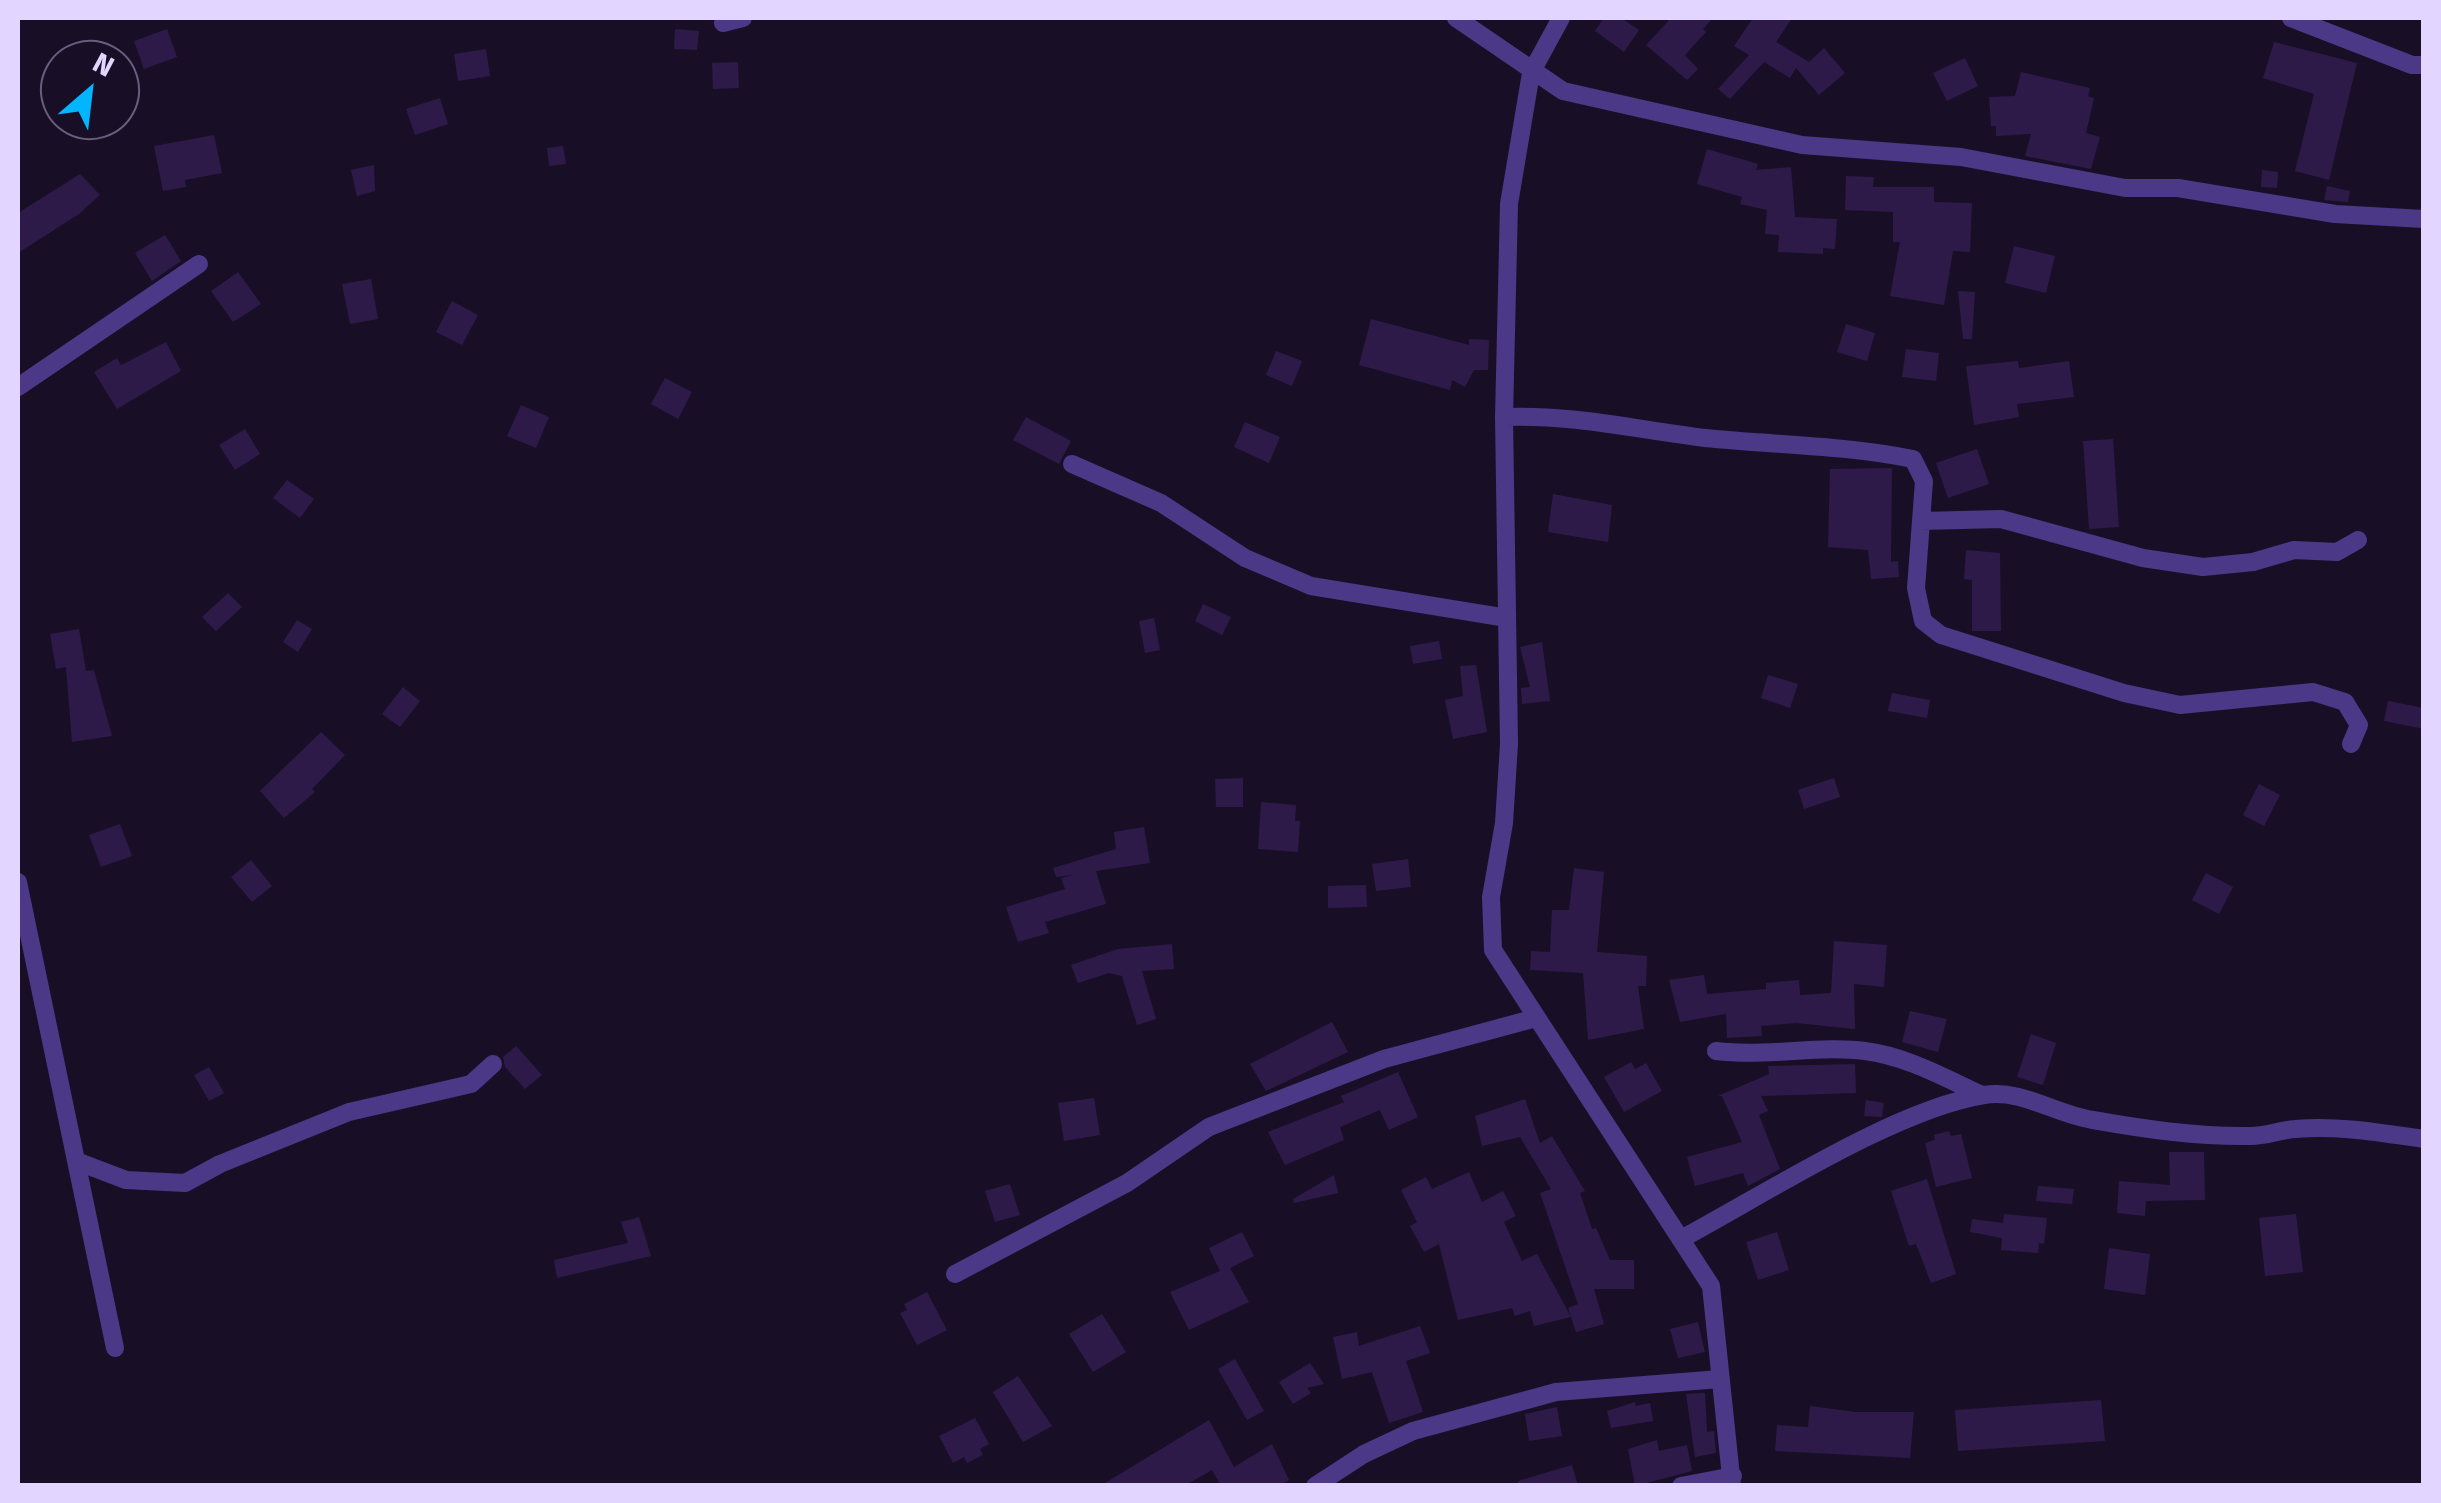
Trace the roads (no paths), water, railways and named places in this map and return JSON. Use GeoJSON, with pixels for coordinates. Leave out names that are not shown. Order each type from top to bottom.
{"type":"FeatureCollection","features":[{"type":"Feature","properties":{"kind":"street"},"geometry":{"type":"LineString","coordinates":[[723,23],[743,18]]}},
{"type":"Feature","properties":{"kind":"street"},"geometry":{"type":"LineString","coordinates":[[1456,18],[1563,91],[1802,145],[1961,156],[2125,188],[2178,188],[2335,214],[2424,219]]}},
{"type":"Feature","properties":{"kind":"street"},"geometry":{"type":"LineString","coordinates":[[1561,18],[1532,73],[1521,115],[1509,204],[1504,417],[1509,744],[1504,823],[1492,897],[1492,950],[1684,1238],[1711,1286],[1732,1481],[1681,1486]]}},
{"type":"Feature","properties":{"kind":"street"},"geometry":{"type":"LineString","coordinates":[[2291,18],[2412,66],[2424,66]]}},
{"type":"Feature","properties":{"kind":"street"},"geometry":{"type":"LineString","coordinates":[[18,386],[198,264]]}},
{"type":"Feature","properties":{"kind":"street"},"geometry":{"type":"LineString","coordinates":[[1504,417],[1544,415],[1717,439],[1827,444],[1913,459],[1924,481],[1916,588],[1923,621],[1941,635],[2124,693],[2180,706],[2312,692],[2345,702],[2359,724],[2351,744]]}},
{"type":"Feature","properties":{"kind":"street"},"geometry":{"type":"LineString","coordinates":[[1072,464],[1161,504],[1245,558],[1311,586],[1507,618]]}},
{"type":"Feature","properties":{"kind":"street"},"geometry":{"type":"LineString","coordinates":[[1922,521],[2000,519],[2143,558],[2203,567],[2253,562],[2294,550],[2336,552],[2358,540]]}},
{"type":"Feature","properties":{"kind":"street"},"geometry":{"type":"LineString","coordinates":[[18,882],[115,1348]]}},
{"type":"Feature","properties":{"kind":"street"},"geometry":{"type":"LineString","coordinates":[[954,1274],[1126,1183],[1209,1127],[1384,1059],[1536,1018]]}},
{"type":"Feature","properties":{"kind":"street"},"geometry":{"type":"LineString","coordinates":[[1716,1051],[1759,1056],[1863,1050],[1908,1062],[1982,1095]]}},
{"type":"Feature","properties":{"kind":"street"},"geometry":{"type":"LineString","coordinates":[[76,1161],[126,1180],[184,1184],[220,1164],[348,1112],[471,1084],[494,1064]]}},
{"type":"Feature","properties":{"kind":"street"},"geometry":{"type":"LineString","coordinates":[[1684,1238],[1872,1137],[1938,1108],[1982,1095],[2011,1093],[2089,1120],[2176,1132],[2254,1136],[2296,1128],[2424,1138]]}},
{"type":"Feature","properties":{"kind":"street"},"geometry":{"type":"LineString","coordinates":[[1315,1486],[1364,1454],[1413,1431],[1556,1392],[1720,1379]]}}]}
